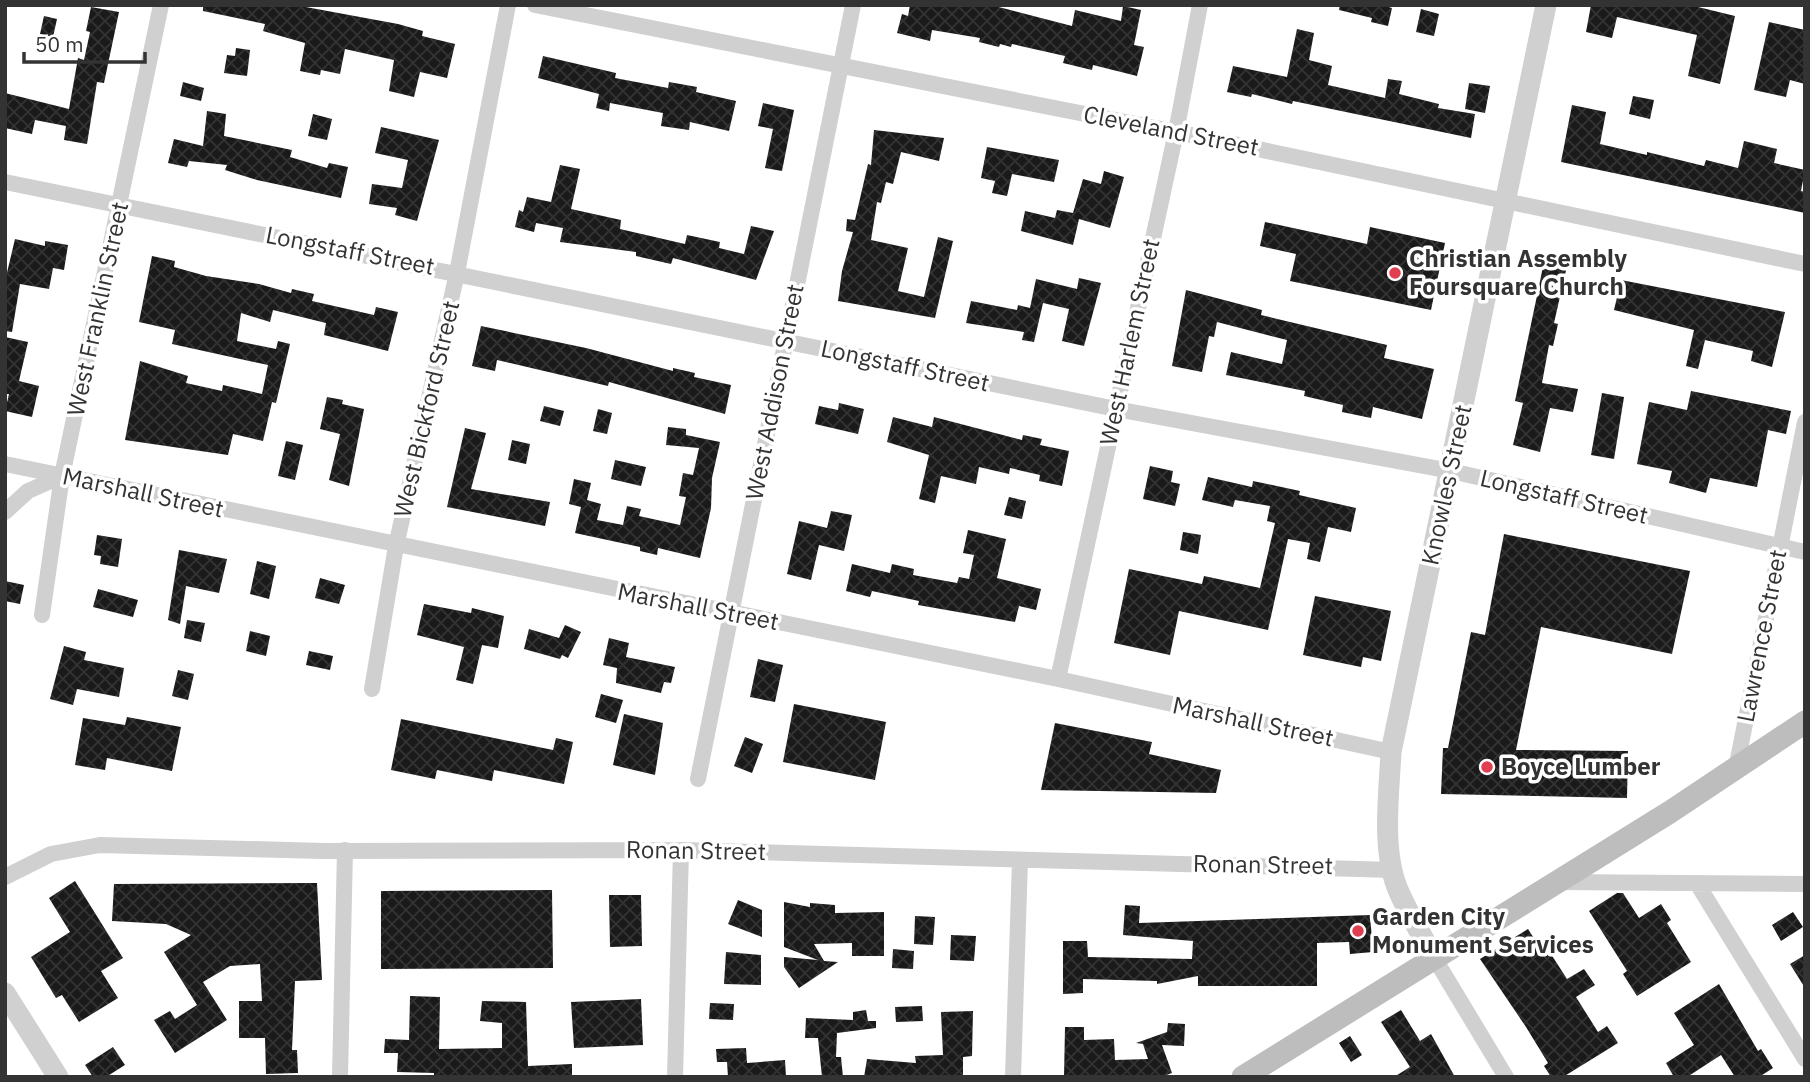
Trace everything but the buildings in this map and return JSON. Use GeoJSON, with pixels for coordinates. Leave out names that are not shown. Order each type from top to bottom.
{"type":"FeatureCollection","features":[{"type":"Feature","properties":{"kind":"main road"},"geometry":{"type":"LineString","coordinates":[[1242,1077],[1556,883],[1805,722]]}},
{"type":"Feature","properties":{"kind":"street","name":"West Franklin Street"},"geometry":{"type":"LineString","coordinates":[[42,615],[62,475],[161,5]]}},
{"type":"Feature","properties":{"kind":"street","name":"West Bickford Street"},"geometry":{"type":"LineString","coordinates":[[372,689],[396,546],[457,273],[508,5]]}},
{"type":"Feature","properties":{"kind":"street","name":"Cleveland Street"},"geometry":{"type":"LineString","coordinates":[[535,5],[1176,132],[1805,264]]}},
{"type":"Feature","properties":{"kind":"street","name":"West Addison Street"},"geometry":{"type":"LineString","coordinates":[[698,779],[853,5]]}},
{"type":"Feature","properties":{"kind":"street","name":"West Harlem Street"},"geometry":{"type":"LineString","coordinates":[[1058,679],[1176,132],[1200,5]]}},
{"type":"Feature","properties":{"kind":"street","name":"Knowles Street"},"geometry":{"type":"LineString","coordinates":[[1435,959],[1398,890],[1393,870],[1390,833],[1391,752],[1546,5]]}},
{"type":"Feature","properties":{"kind":"street","name":"Longstaff Street"},"geometry":{"type":"LineString","coordinates":[[5,182],[1116,409],[1451,471],[1805,552]]}},
{"type":"Feature","properties":{"kind":"street","name":"Lawrence Street"},"geometry":{"type":"LineString","coordinates":[[1736,769],[1805,422]]}},
{"type":"Feature","properties":{"kind":"street","name":"Marshall Street"},"geometry":{"type":"LineString","coordinates":[[5,464],[396,546],[1058,679],[1391,752]]}},
{"type":"Feature","properties":{"kind":"street"},"geometry":{"type":"LineString","coordinates":[[5,512],[28,491],[62,475]]}},
{"type":"Feature","properties":{"kind":"street","name":"Ronan Street"},"geometry":{"type":"LineString","coordinates":[[5,877],[51,854],[100,845],[345,850],[681,850],[1393,870]]}},
{"type":"Feature","properties":{"kind":"street"},"geometry":{"type":"LineString","coordinates":[[340,1077],[345,850]]}},
{"type":"Feature","properties":{"kind":"street"},"geometry":{"type":"LineString","coordinates":[[675,1077],[681,850]]}},
{"type":"Feature","properties":{"kind":"street"},"geometry":{"type":"LineString","coordinates":[[1013,1077],[1020,860]]}},
{"type":"Feature","properties":{"kind":"street"},"geometry":{"type":"LineString","coordinates":[[1556,883],[1698,886],[1805,884]]}},
{"type":"Feature","properties":{"kind":"street"},"geometry":{"type":"LineString","coordinates":[[1698,886],[1805,1059]]}},
{"type":"Feature","properties":{"kind":"street"},"geometry":{"type":"LineString","coordinates":[[1435,959],[1506,1077]]}},
{"type":"Feature","properties":{"kind":"street"},"geometry":{"type":"LineString","coordinates":[[5,993],[58,1077]]}},
{"type":"Feature","properties":{"kind":"place","name":"Christian Assembly Foursquare Church"},"geometry":{"type":"Point","coordinates":[1395,273]}},
{"type":"Feature","properties":{"kind":"place","name":"Boyce Lumber"},"geometry":{"type":"Point","coordinates":[1487,767]}},
{"type":"Feature","properties":{"kind":"place","name":"Garden City Monument Services"},"geometry":{"type":"Point","coordinates":[1358,931]}}]}
